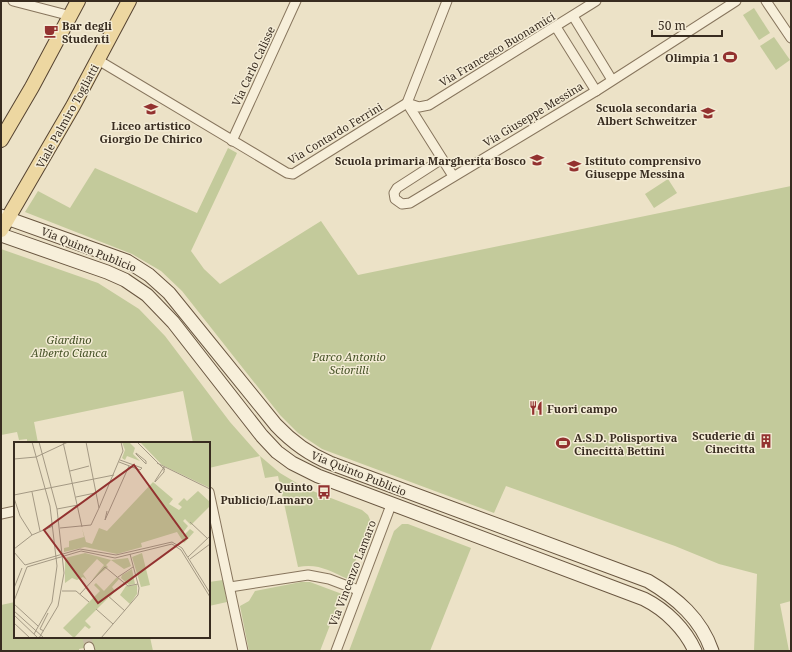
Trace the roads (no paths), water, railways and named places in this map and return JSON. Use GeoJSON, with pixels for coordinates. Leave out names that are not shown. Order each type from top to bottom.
{"type":"FeatureCollection","features":[{"type":"Feature","properties":{"kind":"main road"},"geometry":{"type":"LineString","coordinates":[[1,140],[78,1]]}},
{"type":"Feature","properties":{"kind":"main road","name":"Viale Palmiro Togliatti"},"geometry":{"type":"LineString","coordinates":[[3,221],[51,147],[129,1]]}},
{"type":"Feature","properties":{"kind":"street"},"geometry":{"type":"LineString","coordinates":[[13,1],[71,16]]}},
{"type":"Feature","properties":{"kind":"street","name":"Via Carlo Calisse"},"geometry":{"type":"LineString","coordinates":[[232,141],[296,1]]}},
{"type":"Feature","properties":{"kind":"street"},"geometry":{"type":"LineString","coordinates":[[447,1],[407,103],[453,176]]}},
{"type":"Feature","properties":{"kind":"street","name":"Via Francesco Buonamici"},"geometry":{"type":"LineString","coordinates":[[407,103],[419,107],[428,105],[596,1]]}},
{"type":"Feature","properties":{"kind":"street","name":"Via Giuseppe Messina"},"geometry":{"type":"LineString","coordinates":[[442,159],[397,188],[394,193],[395,199],[400,203],[408,204],[596,91],[736,1]]}},
{"type":"Feature","properties":{"kind":"street"},"geometry":{"type":"LineString","coordinates":[[766,1],[791,38]]}},
{"type":"Feature","properties":{"kind":"street"},"geometry":{"type":"LineString","coordinates":[[573,16],[612,80]]}},
{"type":"Feature","properties":{"kind":"street"},"geometry":{"type":"LineString","coordinates":[[556,27],[596,91]]}},
{"type":"Feature","properties":{"kind":"street","name":"Via Contardo Ferrini"},"geometry":{"type":"LineString","coordinates":[[98,60],[232,141],[287,173],[293,174],[407,103]]}},
{"type":"Feature","properties":{"kind":"street","name":"Via Quinto Publicio"},"geometry":{"type":"LineString","coordinates":[[3,221],[127,262],[143,271],[169,293],[255,400],[291,441],[307,452],[323,460],[406,492],[648,581],[686,608],[705,634],[712,651]]}},
{"type":"Feature","properties":{"kind":"street","name":"Via Quinto Publicio"},"geometry":{"type":"LineString","coordinates":[[1,235],[107,272],[140,289],[158,304],[173,322],[262,436],[277,452],[292,463],[309,472],[391,504],[649,602],[676,622],[695,651]]}},
{"type":"Feature","properties":{"kind":"street"},"geometry":{"type":"LineString","coordinates":[[391,504],[395,496],[406,492]]}},
{"type":"Feature","properties":{"kind":"street"},"geometry":{"type":"LineString","coordinates":[[210,497],[243,651]]}},
{"type":"Feature","properties":{"kind":"street","name":"Via Vincenzo Lamaro"},"geometry":{"type":"LineString","coordinates":[[336,651],[391,504]]}},
{"type":"Feature","properties":{"kind":"street"},"geometry":{"type":"LineString","coordinates":[[1,514],[14,511]]}},
{"type":"Feature","properties":{"kind":"street"},"geometry":{"type":"LineString","coordinates":[[230,587],[308,575],[329,579],[358,590]]}},
{"type":"Feature","properties":{"kind":"tunnel"},"geometry":{"type":"LineString","coordinates":[[87,638],[89,647]]}},
{"type":"Feature","properties":{"kind":"place","name":"Bar degli Studenti"},"geometry":{"type":"Point","coordinates":[51,31]}},
{"type":"Feature","properties":{"kind":"place","name":"Olimpia 1"},"geometry":{"type":"Point","coordinates":[730,57]}},
{"type":"Feature","properties":{"kind":"place","name":"Liceo artistico Giorgio De Chirico"},"geometry":{"type":"Point","coordinates":[151,109]}},
{"type":"Feature","properties":{"kind":"place","name":"Scuola secondaria Albert Schweitzer"},"geometry":{"type":"Point","coordinates":[708,113]}},
{"type":"Feature","properties":{"kind":"place","name":"Scuola primaria Margherita Bosco"},"geometry":{"type":"Point","coordinates":[537,160]}},
{"type":"Feature","properties":{"kind":"place","name":"Istituto comprensivo Giuseppe Messina"},"geometry":{"type":"Point","coordinates":[574,166]}},
{"type":"Feature","properties":{"kind":"place","name":"Fuori campo"},"geometry":{"type":"Point","coordinates":[536,408]}},
{"type":"Feature","properties":{"kind":"place","name":"Scuderie di Cinecitta"},"geometry":{"type":"Point","coordinates":[766,441]}},
{"type":"Feature","properties":{"kind":"place","name":"A.S.D. Polisportiva Cinecittà Bettini"},"geometry":{"type":"Point","coordinates":[563,443]}},
{"type":"Feature","properties":{"kind":"place","name":"Quinto Publicio/Lamaro"},"geometry":{"type":"Point","coordinates":[324,492]}},
{"type":"Feature","properties":{"kind":"park label","name":"Giardino Alberto Cianca"},"geometry":{"type":"Point","coordinates":[69,345]}},
{"type":"Feature","properties":{"kind":"park label","name":"Parco Antonio Sciorilli"},"geometry":{"type":"Point","coordinates":[349,362]}}]}
